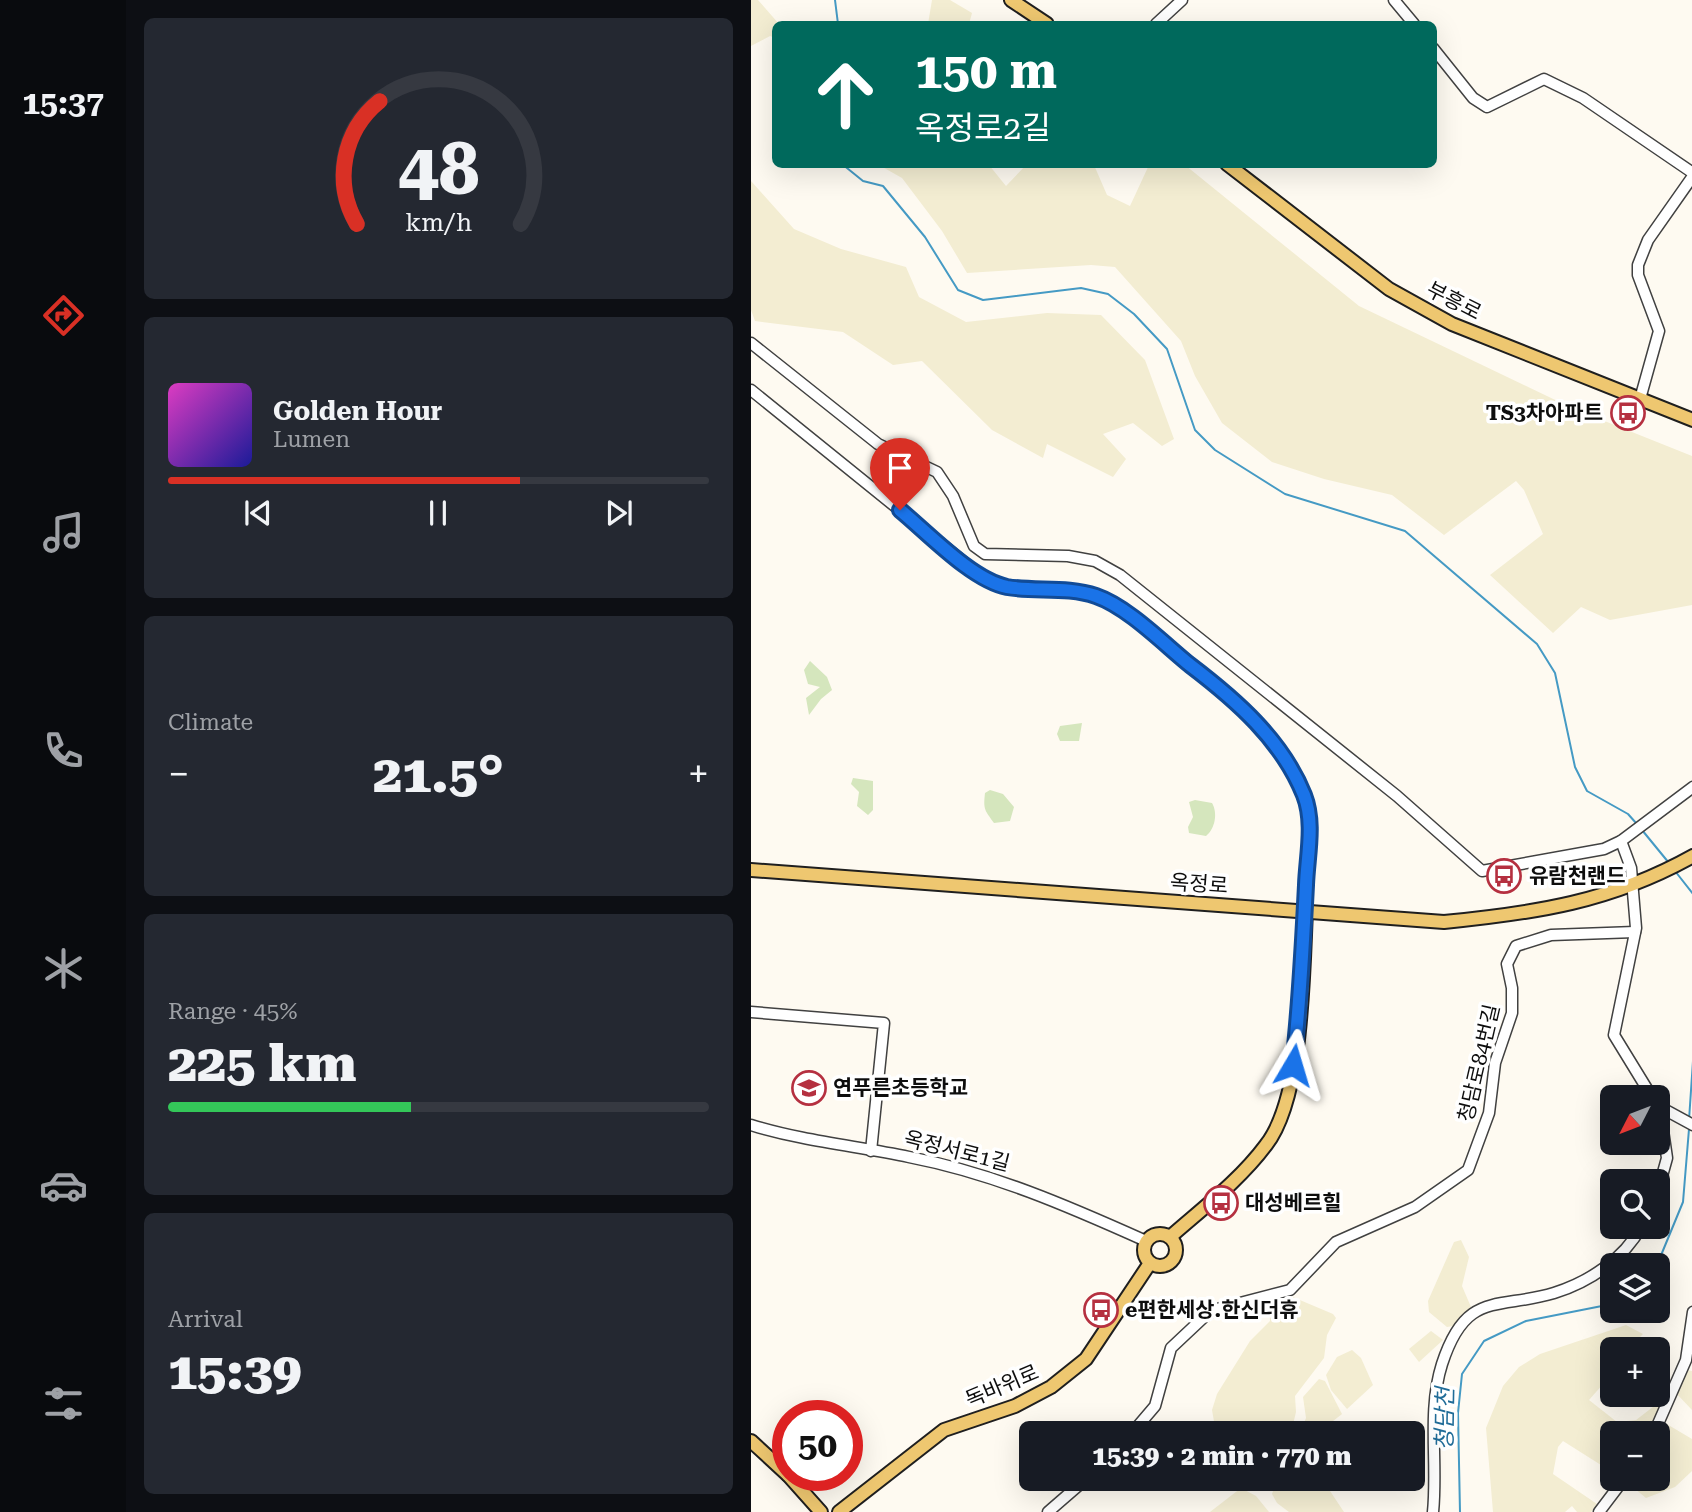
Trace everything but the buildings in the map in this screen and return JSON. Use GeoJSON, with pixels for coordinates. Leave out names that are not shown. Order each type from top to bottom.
{"type":"FeatureCollection","features":[{"type":"Feature","properties":{"kind":"main road"},"geometry":{"type":"LineString","coordinates":[[1011,0],[1042,21]]}},
{"type":"Feature","properties":{"kind":"main road","name":"부흥로"},"geometry":{"type":"LineString","coordinates":[[1232,168],[1389,289],[1414,303],[1485,339],[1689,418]]}},
{"type":"Feature","properties":{"kind":"main road","name":"옥정로"},"geometry":{"type":"LineString","coordinates":[[751,870],[1444,922],[1531,914],[1636,885],[1687,859]]}},
{"type":"Feature","properties":{"kind":"main road"},"geometry":{"type":"LineString","coordinates":[[1170,1237],[1261,1152],[1286,1109],[1298,1020],[1306,911]]}},
{"type":"Feature","properties":{"kind":"main road"},"geometry":{"type":"LineString","coordinates":[[1155,1234],[1170,1237],[1176,1247],[1174,1258],[1161,1266],[1150,1263],[1143,1250],[1146,1241],[1155,1234]]}},
{"type":"Feature","properties":{"kind":"main road","name":"독바위로"},"geometry":{"type":"LineString","coordinates":[[839,1512],[944,1430],[1015,1406],[1051,1387],[1086,1359],[1150,1263]]}},
{"type":"Feature","properties":{"kind":"main road"},"geometry":{"type":"LineString","coordinates":[[751,1441],[772,1460]]}},
{"type":"Feature","properties":{"kind":"main road"},"geometry":{"type":"LineString","coordinates":[[802,1491],[821,1512]]}},
{"type":"Feature","properties":{"kind":"street"},"geometry":{"type":"LineString","coordinates":[[1159,21],[1181,0]]}},
{"type":"Feature","properties":{"kind":"street"},"geometry":{"type":"LineString","coordinates":[[1394,0],[1412,21]]}},
{"type":"Feature","properties":{"kind":"street"},"geometry":{"type":"LineString","coordinates":[[1437,53],[1473,98],[1487,107],[1544,79],[1583,98],[1692,175],[1648,240],[1638,265],[1638,275],[1659,331],[1640,399]]}},
{"type":"Feature","properties":{"kind":"street"},"geometry":{"type":"LineString","coordinates":[[751,343],[878,444],[937,472],[953,496],[974,546],[985,554],[1068,556],[1095,562],[1120,575],[1397,796],[1483,871],[1591,854],[1624,839],[1649,817],[1692,787]]}},
{"type":"Feature","properties":{"kind":"street"},"geometry":{"type":"LineString","coordinates":[[751,390],[985,579],[1007,587],[1067,589],[1097,596],[1114,605],[1260,725],[1288,763],[1305,797],[1310,833],[1306,911]]}},
{"type":"Feature","properties":{"kind":"street"},"geometry":{"type":"LineString","coordinates":[[1624,839],[1636,885],[1635,932],[1614,1035],[1645,1085]]}},
{"type":"Feature","properties":{"kind":"street","name":"청담로84번길"},"geometry":{"type":"LineString","coordinates":[[1142,1421],[1155,1406],[1171,1348],[1204,1317],[1217,1309],[1264,1299],[1290,1290],[1336,1242],[1415,1207],[1458,1179],[1475,1158],[1489,1113],[1495,1063],[1513,1006],[1507,964],[1512,951],[1521,942],[1543,936],[1635,932]]}},
{"type":"Feature","properties":{"kind":"street"},"geometry":{"type":"LineString","coordinates":[[751,1012],[884,1023],[871,1151]]}},
{"type":"Feature","properties":{"kind":"street"},"geometry":{"type":"LineString","coordinates":[[1670,1114],[1692,1125]]}},
{"type":"Feature","properties":{"kind":"street","name":"옥정서로1길"},"geometry":{"type":"LineString","coordinates":[[751,1125],[788,1137],[973,1172],[1039,1194],[1146,1241]]}},
{"type":"Feature","properties":{"kind":"street"},"geometry":{"type":"LineString","coordinates":[[1433,1512],[1438,1381],[1447,1351],[1458,1329],[1469,1318],[1490,1305],[1554,1293],[1605,1268],[1633,1239]]}},
{"type":"Feature","properties":{"kind":"street"},"geometry":{"type":"LineString","coordinates":[[1660,1421],[1689,1362],[1692,1312]]}},
{"type":"Feature","properties":{"kind":"street"},"geometry":{"type":"LineString","coordinates":[[1048,1512],[1072,1491]]}},
{"type":"Feature","properties":{"kind":"street"},"geometry":{"type":"LineString","coordinates":[[1599,1512],[1615,1491]]}},
{"type":"Feature","properties":{"kind":"shaded area"},"geometry":{"type":"Polygon","coordinates":[[[751,0],[758,0],[776,21],[772,21],[772,37],[751,46],[751,0]]]}},
{"type":"Feature","properties":{"kind":"shaded area"},"geometry":{"type":"Polygon","coordinates":[[[932,0],[950,0],[972,13],[970,21],[928,21],[932,0]]]}},
{"type":"Feature","properties":{"kind":"shaded area"},"geometry":{"type":"Polygon","coordinates":[[[884,168],[991,168],[1006,186],[1023,168],[1095,168],[1107,195],[1130,206],[1148,168],[1189,168],[1359,306],[1572,408],[1692,456],[1692,605],[1610,620],[1581,607],[1553,633],[1490,575],[1543,534],[1524,490],[1516,481],[1444,535],[1392,495],[1324,479],[1272,462],[1222,423],[1195,376],[1181,341],[1115,267],[1091,265],[967,273],[942,231],[902,178],[884,168]]]}},
{"type":"Feature","properties":{"kind":"shaded area"},"geometry":{"type":"Polygon","coordinates":[[[751,181],[794,229],[841,249],[906,267],[919,297],[966,322],[1047,313],[1101,315],[1145,360],[1174,439],[1162,446],[1133,423],[1103,434],[1126,459],[1113,477],[1047,444],[1043,458],[992,430],[922,361],[893,365],[843,332],[755,321],[751,310],[751,181]]]}},
{"type":"Feature","properties":{"kind":"shaded area"},"geometry":{"type":"Polygon","coordinates":[[[1461,1240],[1469,1257],[1462,1286],[1471,1307],[1453,1326],[1447,1327],[1429,1312],[1428,1301],[1454,1242],[1461,1240]]]}},
{"type":"Feature","properties":{"kind":"shaded area"},"geometry":{"type":"Polygon","coordinates":[[[1288,1295],[1333,1314],[1336,1318],[1327,1335],[1324,1358],[1295,1396],[1294,1421],[1214,1421],[1212,1410],[1217,1394],[1250,1341],[1270,1321],[1269,1301],[1288,1295]]]}},
{"type":"Feature","properties":{"kind":"shaded area"},"geometry":{"type":"Polygon","coordinates":[[[1626,1325],[1643,1334],[1640,1337],[1600,1337],[1600,1388],[1589,1400],[1616,1421],[1600,1421],[1600,1464],[1563,1441],[1558,1447],[1553,1474],[1597,1504],[1591,1512],[1577,1512],[1572,1506],[1565,1512],[1493,1512],[1486,1428],[1503,1386],[1519,1367],[1540,1354],[1626,1325]]]}},
{"type":"Feature","properties":{"kind":"shaded area"},"geometry":{"type":"Polygon","coordinates":[[[1431,1331],[1443,1340],[1419,1362],[1409,1349],[1431,1331]]]}},
{"type":"Feature","properties":{"kind":"shaded area"},"geometry":{"type":"Polygon","coordinates":[[[1352,1350],[1361,1358],[1373,1385],[1347,1409],[1331,1390],[1326,1375],[1337,1357],[1352,1350]]]}},
{"type":"Feature","properties":{"kind":"shaded area"},"geometry":{"type":"Polygon","coordinates":[[[1686,1370],[1692,1371],[1692,1410],[1676,1393],[1686,1370]]]}},
{"type":"Feature","properties":{"kind":"shaded area"},"geometry":{"type":"Polygon","coordinates":[[[1319,1379],[1325,1381],[1342,1414],[1333,1421],[1305,1421],[1303,1397],[1319,1379]]]}},
{"type":"Feature","properties":{"kind":"shaded area"},"geometry":{"type":"Polygon","coordinates":[[[1653,1407],[1659,1407],[1653,1421],[1626,1421],[1636,1420],[1653,1407]]]}},
{"type":"Feature","properties":{"kind":"shaded area"},"geometry":{"type":"Polygon","coordinates":[[[1670,1426],[1692,1439],[1692,1471],[1670,1489],[1670,1426]]]}},
{"type":"Feature","properties":{"kind":"shaded area"},"geometry":{"type":"Polygon","coordinates":[[[1237,1491],[1247,1491],[1256,1496],[1269,1512],[1210,1512],[1237,1491]]]}},
{"type":"Feature","properties":{"kind":"shaded area"},"geometry":{"type":"Polygon","coordinates":[[[1273,1491],[1330,1491],[1344,1512],[1289,1512],[1277,1503],[1273,1491]]]}},
{"type":"Feature","properties":{"kind":"shaded area"},"geometry":{"type":"Polygon","coordinates":[[[1638,1491],[1664,1491],[1646,1498],[1638,1491]]]}},
{"type":"Feature","properties":{"kind":"green space"},"geometry":{"type":"Polygon","coordinates":[[[810,661],[827,677],[832,690],[809,715],[806,698],[820,687],[808,684],[804,670],[810,661]]]}},
{"type":"Feature","properties":{"kind":"green space"},"geometry":{"type":"Polygon","coordinates":[[[1082,723],[1079,741],[1060,741],[1057,734],[1060,726],[1082,723]]]}},
{"type":"Feature","properties":{"kind":"green space"},"geometry":{"type":"Polygon","coordinates":[[[853,778],[873,781],[873,810],[868,815],[857,806],[859,792],[851,784],[853,778]]]}},
{"type":"Feature","properties":{"kind":"green space"},"geometry":{"type":"Polygon","coordinates":[[[990,790],[1003,794],[1014,807],[1010,821],[994,823],[985,807],[984,799],[985,793],[990,790]]]}},
{"type":"Feature","properties":{"kind":"green space"},"geometry":{"type":"Polygon","coordinates":[[[1195,800],[1212,803],[1214,807],[1213,825],[1206,836],[1189,833],[1188,827],[1193,817],[1189,802],[1195,800]]]}},
{"type":"Feature","properties":{"kind":"waterway"},"geometry":{"type":"LineString","coordinates":[[835,0],[838,21]]}},
{"type":"Feature","properties":{"kind":"waterway"},"geometry":{"type":"LineString","coordinates":[[847,168],[863,181],[883,186],[925,237],[958,290],[983,300],[1081,288],[1108,294],[1134,314],[1167,349],[1195,430],[1215,450],[1285,494],[1405,531],[1537,644],[1555,673],[1575,767],[1587,791],[1628,814],[1636,823]]}},
{"type":"Feature","properties":{"kind":"waterway"},"geometry":{"type":"LineString","coordinates":[[1642,830],[1669,863]]}},
{"type":"Feature","properties":{"kind":"waterway"},"geometry":{"type":"LineString","coordinates":[[1675,871],[1693,894]]}},
{"type":"Feature","properties":{"kind":"waterway","name":"청담천"},"geometry":{"type":"LineString","coordinates":[[1689,1120],[1693,1061]]}},
{"type":"Feature","properties":{"kind":"waterway","name":"청담천"},"geometry":{"type":"LineString","coordinates":[[1662,1253],[1683,1202],[1689,1129]]}},
{"type":"Feature","properties":{"kind":"waterway","name":"청담천"},"geometry":{"type":"LineString","coordinates":[[1460,1512],[1458,1413],[1462,1374],[1484,1341],[1526,1321],[1600,1306]]}},
{"type":"Feature","properties":{"kind":"place","name":"TS3차아파트"},"geometry":{"type":"Point","coordinates":[1628,413]}},
{"type":"Feature","properties":{"kind":"place","name":"유람천랜드"},"geometry":{"type":"Point","coordinates":[1504,876]}},
{"type":"Feature","properties":{"kind":"place","name":"연푸른초등학교"},"geometry":{"type":"Point","coordinates":[809,1088]}},
{"type":"Feature","properties":{"kind":"place","name":"대성베르힐"},"geometry":{"type":"Point","coordinates":[1221,1203]}},
{"type":"Feature","properties":{"kind":"place","name":"e편한세상.한신더휴"},"geometry":{"type":"Point","coordinates":[1101,1310]}},
{"type":"Feature","properties":{"kind":"route"},"geometry":{"type":"LineString","coordinates":[[900,510],[985,579],[1007,587],[1067,589],[1097,596],[1114,605],[1260,725],[1288,763],[1305,797],[1310,833],[1305,886],[1305,939],[1293,1065]]}}]}
